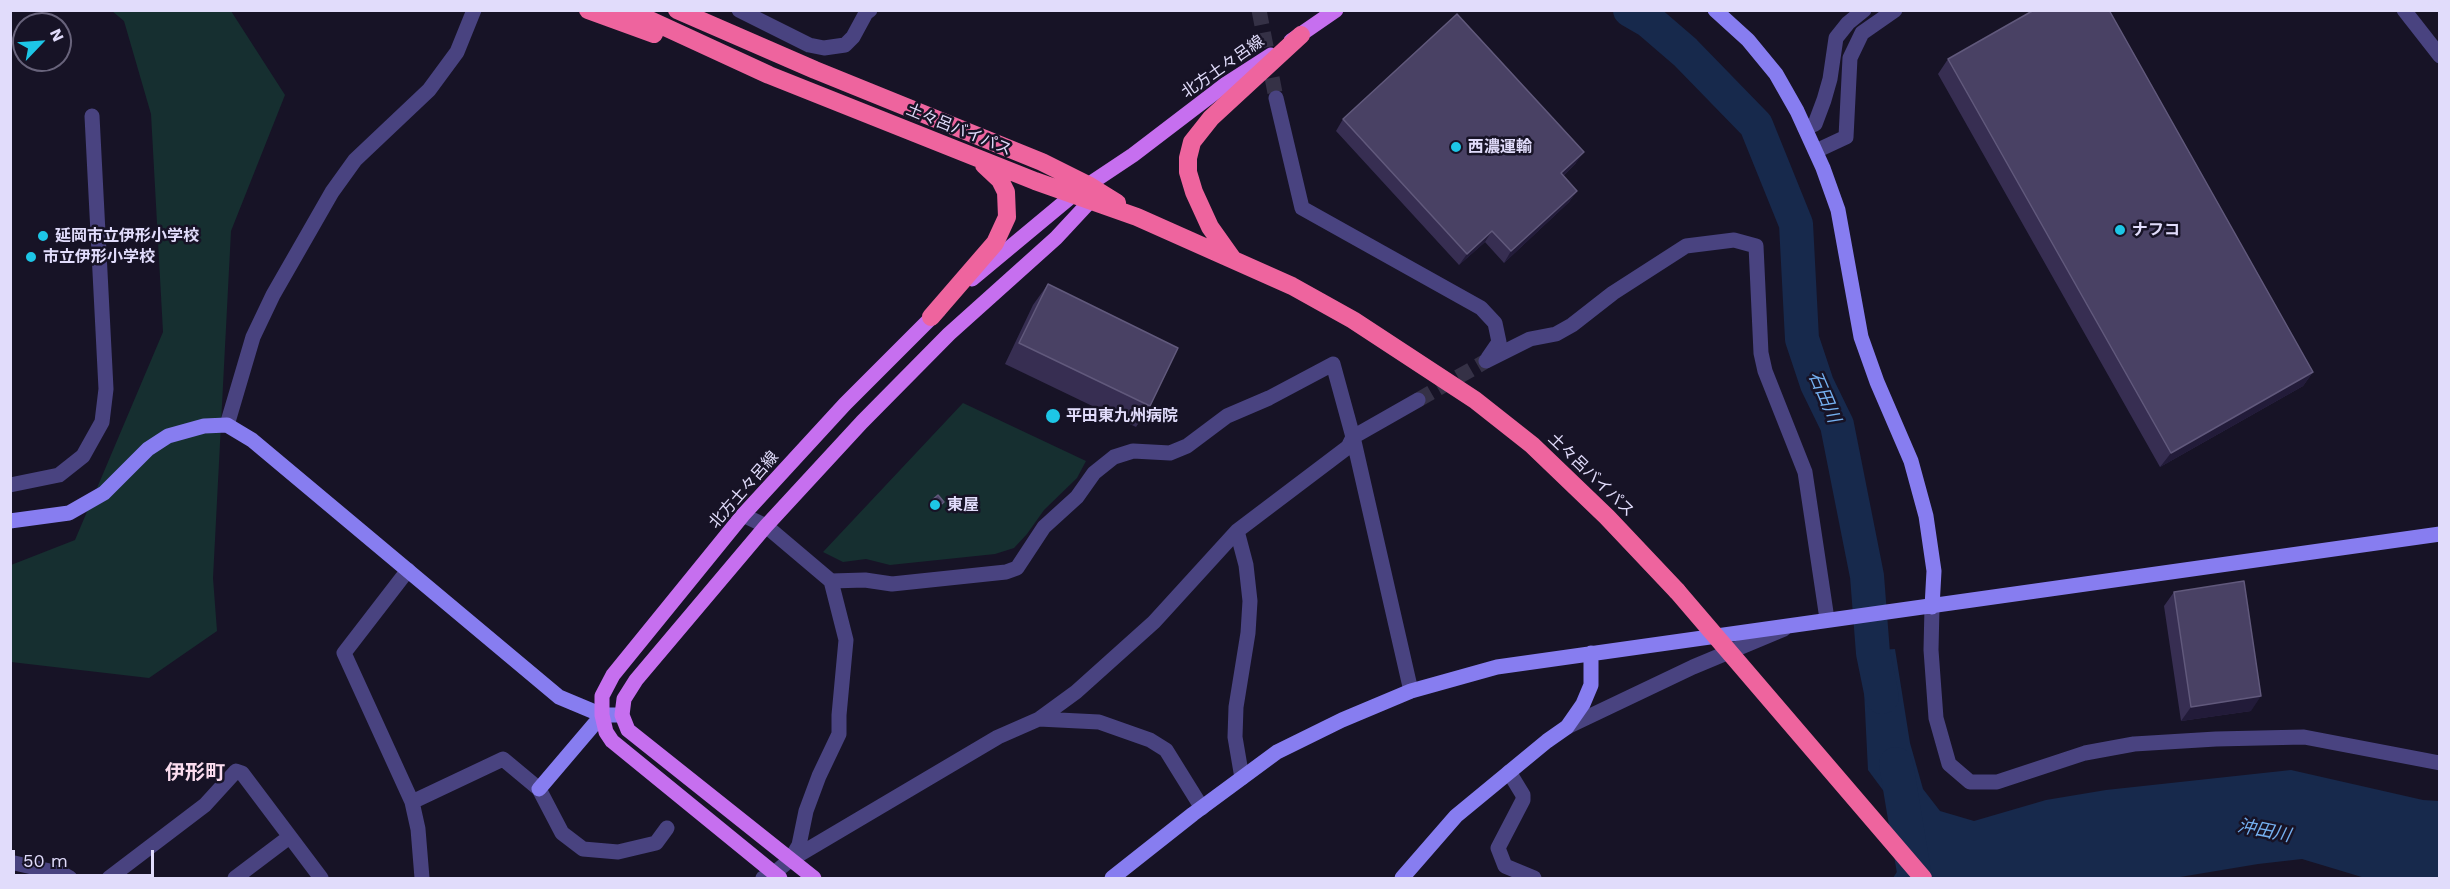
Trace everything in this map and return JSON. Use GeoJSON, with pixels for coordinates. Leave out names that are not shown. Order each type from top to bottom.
{"type":"FeatureCollection","features":[{"type":"Feature","properties":{"kind":"highway"},"geometry":{"type":"LineString","coordinates":[[588,10],[769,75]]}},
{"type":"Feature","properties":{"kind":"highway"},"geometry":{"type":"LineString","coordinates":[[628,10],[769,75]]}},
{"type":"Feature","properties":{"kind":"highway","name":"土々呂バイパス"},"geometry":{"type":"LineString","coordinates":[[677,10],[815,70],[1042,162],[1137,217],[1292,286],[1353,320],[1475,400],[1548,461],[1607,517],[1677,591],[1923,879]]}},
{"type":"Feature","properties":{"kind":"highway"},"geometry":{"type":"LineString","coordinates":[[1233,258],[1206,219],[1194,192],[1188,172],[1188,158],[1192,142],[1211,118],[1301,35]]}},
{"type":"Feature","properties":{"kind":"highway","name":"土々呂バイパス"},"geometry":{"type":"LineString","coordinates":[[769,75],[1073,195],[1093,192]]}},
{"type":"Feature","properties":{"kind":"highway"},"geometry":{"type":"LineString","coordinates":[[931,316],[995,243],[1007,217],[1006,192],[1000,180],[975,157]]}},
{"type":"Feature","properties":{"kind":"main road","name":"北方土々呂線"},"geometry":{"type":"LineString","coordinates":[[622,715],[624,699],[636,680],[766,526],[925,358],[1056,238],[1093,192],[1133,155],[1226,84],[1336,10]]}},
{"type":"Feature","properties":{"kind":"main road","name":"北方土々呂線"},"geometry":{"type":"LineString","coordinates":[[602,715],[602,696],[613,675],[743,516],[845,404],[931,316],[1073,195]]}},
{"type":"Feature","properties":{"kind":"main road"},"geometry":{"type":"LineString","coordinates":[[602,715],[606,732],[612,741],[772,877]]}},
{"type":"Feature","properties":{"kind":"main road"},"geometry":{"type":"LineString","coordinates":[[622,715],[628,730],[814,879]]}},
{"type":"Feature","properties":{"kind":"street"},"geometry":{"type":"LineString","coordinates":[[227,425],[253,338],[273,295],[332,192],[355,160],[429,90],[457,52],[474,10]]}},
{"type":"Feature","properties":{"kind":"street"},"geometry":{"type":"LineString","coordinates":[[739,10],[809,45],[824,48],[845,45],[853,38],[867,11]]}},
{"type":"Feature","properties":{"kind":"street"},"geometry":{"type":"LineString","coordinates":[[1715,10],[1748,40],[1776,74],[1816,151],[1838,210],[1861,337],[1877,382],[1911,461],[1926,516],[1934,571],[1931,650],[1936,718],[1949,764],[1970,782],[1997,782],[2085,753],[2134,744],[2304,736],[2439,763]]}},
{"type":"Feature","properties":{"kind":"street"},"geometry":{"type":"LineString","coordinates":[[1805,128],[1815,124],[1824,100],[1830,79],[1836,38],[1848,23],[1864,10]]}},
{"type":"Feature","properties":{"kind":"street"},"geometry":{"type":"LineString","coordinates":[[1816,151],[1846,136],[1850,58],[1862,33],[1895,10]]}},
{"type":"Feature","properties":{"kind":"street"},"geometry":{"type":"LineString","coordinates":[[2404,10],[2439,56]]}},
{"type":"Feature","properties":{"kind":"street"},"geometry":{"type":"LineString","coordinates":[[1276,98],[1302,208],[1481,308],[1495,323],[1499,342],[1486,361],[1530,339],[1556,334],[1572,325],[1613,292],[1686,246],[1734,240],[1756,246],[1761,353],[1765,371],[1805,472],[1834,618]]}},
{"type":"Feature","properties":{"kind":"street"},"geometry":{"type":"LineString","coordinates":[[10,485],[58,475],[83,456],[102,422],[106,389],[92,116]]}},
{"type":"Feature","properties":{"kind":"street"},"geometry":{"type":"LineString","coordinates":[[831,581],[865,580],[892,584],[1006,572],[1017,568],[1044,527],[1077,497],[1094,473],[1114,457],[1133,451],[1170,453],[1187,446],[1227,416],[1269,398],[1333,364],[1353,438],[1410,691]]}},
{"type":"Feature","properties":{"kind":"street"},"geometry":{"type":"LineString","coordinates":[[772,877],[790,860],[998,737],[1039,719],[1076,692],[1154,622],[1237,531],[1348,447],[1353,438],[1418,400]]}},
{"type":"Feature","properties":{"kind":"street"},"geometry":{"type":"LineString","coordinates":[[10,521],[69,513],[104,493],[148,449],[168,436],[204,426],[227,425],[252,440],[559,697],[602,715],[622,715]]}},
{"type":"Feature","properties":{"kind":"street"},"geometry":{"type":"LineString","coordinates":[[743,516],[766,526],[831,581],[846,640],[839,734],[819,776],[806,811],[799,845],[790,860]]}},
{"type":"Feature","properties":{"kind":"street"},"geometry":{"type":"LineString","coordinates":[[1237,531],[1246,565],[1250,601],[1248,633],[1236,707],[1235,738],[1242,778]]}},
{"type":"Feature","properties":{"kind":"street"},"geometry":{"type":"LineString","coordinates":[[1112,879],[1202,807],[1277,752],[1342,720],[1410,691],[1497,668],[1834,618],[1932,607],[2439,534]]}},
{"type":"Feature","properties":{"kind":"street"},"geometry":{"type":"LineString","coordinates":[[408,570],[344,652],[412,802],[418,830],[422,879]]}},
{"type":"Feature","properties":{"kind":"street"},"geometry":{"type":"LineString","coordinates":[[1402,879],[1456,816],[1567,727],[1693,667],[1792,626]]}},
{"type":"Feature","properties":{"kind":"street"},"geometry":{"type":"LineString","coordinates":[[1567,727],[1583,704],[1591,685],[1591,653]]}},
{"type":"Feature","properties":{"kind":"street"},"geometry":{"type":"LineString","coordinates":[[539,789],[602,715]]}},
{"type":"Feature","properties":{"kind":"street"},"geometry":{"type":"LineString","coordinates":[[1039,719],[1099,722],[1150,740],[1166,750],[1202,807]]}},
{"type":"Feature","properties":{"kind":"street"},"geometry":{"type":"LineString","coordinates":[[412,802],[502,759],[539,789],[562,833],[583,849],[618,852],[656,843],[667,828]]}},
{"type":"Feature","properties":{"kind":"street"},"geometry":{"type":"LineString","coordinates":[[109,879],[205,805],[236,771],[242,773],[288,838],[321,879]]}},
{"type":"Feature","properties":{"kind":"street"},"geometry":{"type":"LineString","coordinates":[[1509,772],[1523,795],[1523,800],[1498,848],[1505,866],[1513,875],[1534,879]]}},
{"type":"Feature","properties":{"kind":"street"},"geometry":{"type":"LineString","coordinates":[[235,879],[288,838]]}},
{"type":"Feature","properties":{"kind":"street"},"geometry":{"type":"LineString","coordinates":[[10,862],[63,874],[70,879]]}},
{"type":"Feature","properties":{"kind":"green space"},"geometry":{"type":"Polygon","coordinates":[[[112,11],[231,11],[285,95],[231,231],[213,578],[217,631],[149,678],[11,662],[11,565],[75,540],[163,332],[151,114],[124,21],[112,11]]]}},
{"type":"Feature","properties":{"kind":"green space","name":"平田東九州病院"},"geometry":{"type":"Polygon","coordinates":[[[963,403],[1086,461],[1077,478],[1044,510],[1014,548],[995,554],[890,565],[866,559],[843,562],[823,552],[963,403]]]}},
{"type":"Feature","properties":{"kind":"water","name":"沖田川"},"geometry":{"type":"Polygon","coordinates":[[[1895,649],[1910,743],[1923,789],[1940,811],[1974,821],[2046,800],[2106,790],[2291,770],[2423,800],[2439,801],[2439,878],[2365,878],[2302,859],[2174,878],[1893,878],[1922,833],[1920,824],[1891,801],[1868,770],[1862,651],[1895,649]]]}},
{"type":"Feature","properties":{"kind":"building","name":"ナフコ"},"geometry":{"type":"Polygon","coordinates":[[[2034,10],[2109,10],[2313,372],[2171,453],[1948,59],[2034,10]]]}},
{"type":"Feature","properties":{"kind":"building","name":"西濃運輸"},"geometry":{"type":"Polygon","coordinates":[[[1457,14],[1584,152],[1561,173],[1577,191],[1511,251],[1492,231],[1467,254],[1343,119],[1457,14]]]}},
{"type":"Feature","properties":{"kind":"building","name":"平田東九州病院"},"geometry":{"type":"Polygon","coordinates":[[[1048,284],[1178,348],[1150,406],[1019,343],[1048,284]]]}},
{"type":"Feature","properties":{"kind":"building"},"geometry":{"type":"Polygon","coordinates":[[[938,495],[944,502],[937,508],[931,501],[938,495]]]}},
{"type":"Feature","properties":{"kind":"building"},"geometry":{"type":"Polygon","coordinates":[[[2244,581],[2261,696],[2191,707],[2174,592],[2244,581]]]}},
{"type":"Feature","properties":{"kind":"waterway","name":"石田川"},"geometry":{"type":"LineString","coordinates":[[1630,10],[1649,21],[1685,52],[1756,125],[1796,224],[1802,339],[1817,384],[1837,425],[1867,576],[1873,653],[1882,697]]}},
{"type":"Feature","properties":{"kind":"waterway","name":"石田川"},"geometry":{"type":"LineString","coordinates":[[1896,764],[1915,878]]}},
{"type":"Feature","properties":{"kind":"tunnel"},"geometry":{"type":"LineString","coordinates":[[1259,10],[1276,98]]}},
{"type":"Feature","properties":{"kind":"tunnel"},"geometry":{"type":"LineString","coordinates":[[1418,400],[1486,361]]}},
{"type":"Feature","properties":{"kind":"place","name":"西濃運輸"},"geometry":{"type":"Point","coordinates":[1456,147]}},
{"type":"Feature","properties":{"kind":"place","name":"ナフコ"},"geometry":{"type":"Point","coordinates":[2120,230]}},
{"type":"Feature","properties":{"kind":"place","name":"延岡市立伊形小学校"},"geometry":{"type":"Point","coordinates":[43,236]}},
{"type":"Feature","properties":{"kind":"place","name":"市立伊形小学校"},"geometry":{"type":"Point","coordinates":[31,257]}},
{"type":"Feature","properties":{"kind":"place","name":"平田東九州病院"},"geometry":{"type":"Point","coordinates":[1053,416]}},
{"type":"Feature","properties":{"kind":"place","name":"東屋"},"geometry":{"type":"Point","coordinates":[935,505]}},
{"type":"Feature","properties":{"kind":"district","name":"伊形町"},"geometry":{"type":"Point","coordinates":[195,773]}}]}
